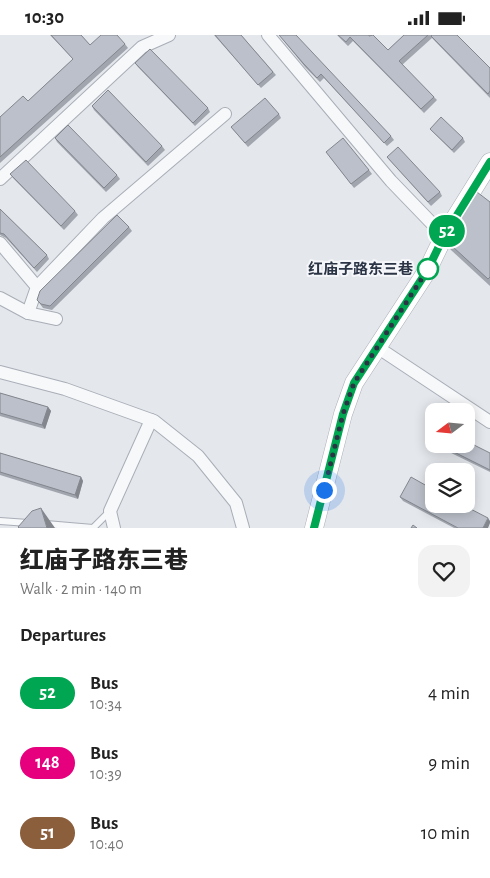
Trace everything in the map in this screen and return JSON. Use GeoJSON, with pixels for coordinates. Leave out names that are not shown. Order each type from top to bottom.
{"type":"FeatureCollection","features":[{"type":"Feature","properties":{"kind":"street"},"geometry":{"type":"LineString","coordinates":[[0,179],[142,47],[169,35]]}},
{"type":"Feature","properties":{"kind":"street"},"geometry":{"type":"LineString","coordinates":[[268,35],[391,181],[444,236]]}},
{"type":"Feature","properties":{"kind":"street"},"geometry":{"type":"LineString","coordinates":[[28,313],[37,287],[132,191],[225,114]]}},
{"type":"Feature","properties":{"kind":"street"},"geometry":{"type":"LineString","coordinates":[[314,528],[343,414],[354,383],[427,271],[444,236],[490,162]]}},
{"type":"Feature","properties":{"kind":"street"},"geometry":{"type":"LineString","coordinates":[[0,243],[37,287]]}},
{"type":"Feature","properties":{"kind":"street"},"geometry":{"type":"LineString","coordinates":[[0,298],[28,313],[56,319]]}},
{"type":"Feature","properties":{"kind":"street"},"geometry":{"type":"LineString","coordinates":[[377,347],[490,422]]}},
{"type":"Feature","properties":{"kind":"street"},"geometry":{"type":"LineString","coordinates":[[0,372],[65,389],[151,420],[198,456],[236,503],[243,528]]}},
{"type":"Feature","properties":{"kind":"street"},"geometry":{"type":"LineString","coordinates":[[114,528],[110,511],[151,420]]}},
{"type":"Feature","properties":{"kind":"lane"},"geometry":{"type":"LineString","coordinates":[[0,521],[93,528],[110,511]]}},
{"type":"Feature","properties":{"kind":"building"},"geometry":{"type":"Polygon","coordinates":[[[51,35],[81,35],[90,45],[101,35],[117,35],[125,44],[0,157],[0,117],[23,96],[28,101],[73,59],[51,35]]]}},
{"type":"Feature","properties":{"kind":"building"},"geometry":{"type":"Polygon","coordinates":[[[215,35],[241,35],[273,72],[258,85],[215,35]]]}},
{"type":"Feature","properties":{"kind":"building"},"geometry":{"type":"Polygon","coordinates":[[[279,35],[296,35],[391,136],[384,143],[321,74],[317,78],[279,35]]]}},
{"type":"Feature","properties":{"kind":"building"},"geometry":{"type":"Polygon","coordinates":[[[338,35],[373,35],[388,50],[404,35],[428,35],[399,61],[434,97],[421,109],[350,37],[346,42],[338,35]]]}},
{"type":"Feature","properties":{"kind":"building"},"geometry":{"type":"Polygon","coordinates":[[[457,35],[490,68],[490,91],[488,94],[431,36],[457,35]]]}},
{"type":"Feature","properties":{"kind":"building"},"geometry":{"type":"Polygon","coordinates":[[[150,49],[208,108],[193,123],[135,63],[150,49]]]}},
{"type":"Feature","properties":{"kind":"building"},"geometry":{"type":"Polygon","coordinates":[[[108,90],[162,146],[146,162],[92,106],[108,90]]]}},
{"type":"Feature","properties":{"kind":"building"},"geometry":{"type":"Polygon","coordinates":[[[265,98],[279,114],[245,143],[231,127],[265,98]]]}},
{"type":"Feature","properties":{"kind":"building"},"geometry":{"type":"Polygon","coordinates":[[[441,117],[463,138],[452,150],[430,129],[441,117]]]}},
{"type":"Feature","properties":{"kind":"building"},"geometry":{"type":"Polygon","coordinates":[[[68,125],[117,175],[104,188],[55,138],[68,125]]]}},
{"type":"Feature","properties":{"kind":"building"},"geometry":{"type":"Polygon","coordinates":[[[343,138],[369,170],[351,184],[326,152],[343,138]]]}},
{"type":"Feature","properties":{"kind":"building"},"geometry":{"type":"Polygon","coordinates":[[[398,147],[440,192],[428,202],[387,157],[398,147]]]}},
{"type":"Feature","properties":{"kind":"building"},"geometry":{"type":"Polygon","coordinates":[[[26,160],[75,211],[61,226],[10,174],[26,160]]]}},
{"type":"Feature","properties":{"kind":"building"},"geometry":{"type":"Polygon","coordinates":[[[473,189],[490,202],[490,277],[488,279],[441,236],[473,189]]]}},
{"type":"Feature","properties":{"kind":"building"},"geometry":{"type":"Polygon","coordinates":[[[0,209],[47,255],[34,268],[4,234],[0,233],[0,209]]]}},
{"type":"Feature","properties":{"kind":"building"},"geometry":{"type":"Polygon","coordinates":[[[117,215],[129,227],[50,306],[41,304],[37,300],[40,291],[117,215]]]}},
{"type":"Feature","properties":{"kind":"building"},"geometry":{"type":"Polygon","coordinates":[[[0,393],[48,407],[42,425],[0,413],[0,393]]]}},
{"type":"Feature","properties":{"kind":"building"},"geometry":{"type":"Polygon","coordinates":[[[475,446],[490,453],[490,470],[456,453],[475,453],[475,446]]]}},
{"type":"Feature","properties":{"kind":"building"},"geometry":{"type":"Polygon","coordinates":[[[0,453],[81,477],[75,495],[0,472],[0,453]]]}},
{"type":"Feature","properties":{"kind":"building"},"geometry":{"type":"Polygon","coordinates":[[[411,477],[425,485],[425,510],[400,497],[411,477]]]}},
{"type":"Feature","properties":{"kind":"building"},"geometry":{"type":"Polygon","coordinates":[[[41,508],[47,528],[18,527],[32,511],[41,508]]]}},
{"type":"Feature","properties":{"kind":"building"},"geometry":{"type":"Polygon","coordinates":[[[475,511],[488,518],[483,528],[458,528],[430,513],[475,513],[475,511]]]}},
{"type":"Feature","properties":{"kind":"bus line","name":"52"},"geometry":{"type":"LineString","coordinates":[[314,528],[343,414],[354,383],[427,271],[444,236],[490,162]]}},
{"type":"Feature","properties":{"kind":"place","name":"红庙子路东三巷"},"geometry":{"type":"Point","coordinates":[428,269]}},
{"type":"Feature","properties":{"kind":"route"},"geometry":{"type":"LineString","coordinates":[[324,490],[343,414],[354,383],[428,269]]}}]}
